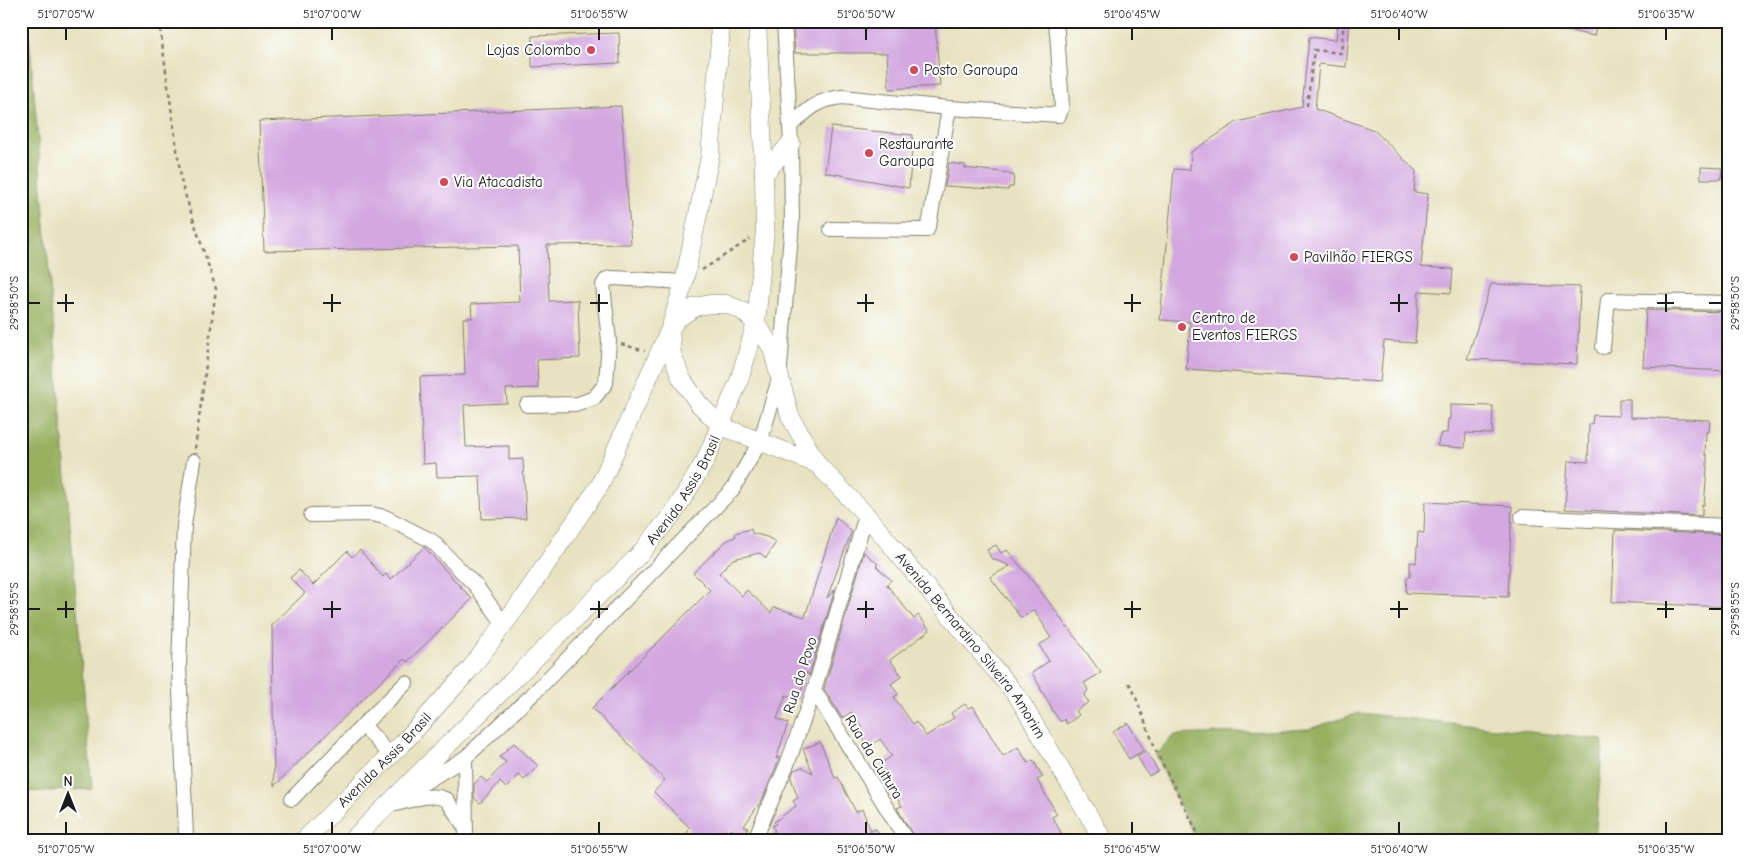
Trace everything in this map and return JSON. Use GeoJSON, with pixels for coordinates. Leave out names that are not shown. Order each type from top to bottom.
{"type":"FeatureCollection","features":[{"type":"Feature","properties":{"kind":"main road","name":"Avenida Assis Brasil"},"geometry":{"type":"LineString","coordinates":[[303,841],[390,755],[471,668],[504,624],[600,485],[670,329],[684,282],[710,156],[720,40],[719,21]]}},
{"type":"Feature","properties":{"kind":"main road","name":"Avenida Assis Brasil"},"geometry":{"type":"LineString","coordinates":[[355,839],[639,555],[685,495],[705,461],[739,381],[756,323],[765,230],[757,21]]}},
{"type":"Feature","properties":{"kind":"main road"},"geometry":{"type":"LineString","coordinates":[[764,174],[790,135]]}},
{"type":"Feature","properties":{"kind":"main road","name":"Avenida Bernardino Silveira Amorim"},"geometry":{"type":"LineString","coordinates":[[817,464],[721,426],[698,404],[681,378],[672,354],[670,329],[676,320],[695,307],[710,304],[726,304],[741,310],[756,323],[772,348],[790,416],[817,464],[866,515],[1018,697],[1104,841]]}},
{"type":"Feature","properties":{"kind":"street"},"geometry":{"type":"LineString","coordinates":[[386,806],[465,758],[532,695],[732,490],[760,442],[779,379],[792,222],[784,21]]}},
{"type":"Feature","properties":{"kind":"street"},"geometry":{"type":"LineString","coordinates":[[790,135],[816,104],[827,98],[842,96],[949,108],[1059,115],[1062,107],[1062,98],[1057,32],[1052,21]]}},
{"type":"Feature","properties":{"kind":"street"},"geometry":{"type":"LineString","coordinates":[[831,229],[927,230],[949,108]]}},
{"type":"Feature","properties":{"kind":"street"},"geometry":{"type":"LineString","coordinates":[[527,405],[578,404],[594,398],[606,383],[609,341],[603,285],[607,279],[684,282]]}},
{"type":"Feature","properties":{"kind":"street"},"geometry":{"type":"LineString","coordinates":[[1603,347],[1608,300],[1728,303]]}},
{"type":"Feature","properties":{"kind":"street"},"geometry":{"type":"LineString","coordinates":[[188,841],[186,837],[179,667],[184,525],[194,461]]}},
{"type":"Feature","properties":{"kind":"street"},"geometry":{"type":"LineString","coordinates":[[311,515],[371,514],[384,517],[432,541],[476,586],[504,624]]}},
{"type":"Feature","properties":{"kind":"street","name":"Rua do Povo"},"geometry":{"type":"LineString","coordinates":[[754,841],[788,762],[814,690],[866,515]]}},
{"type":"Feature","properties":{"kind":"street"},"geometry":{"type":"LineString","coordinates":[[1522,517],[1728,526]]}},
{"type":"Feature","properties":{"kind":"street"},"geometry":{"type":"LineString","coordinates":[[292,799],[406,682]]}},
{"type":"Feature","properties":{"kind":"street","name":"Rua da Cultura"},"geometry":{"type":"LineString","coordinates":[[814,690],[907,841]]}},
{"type":"Feature","properties":{"kind":"street"},"geometry":{"type":"LineString","coordinates":[[364,725],[390,755]]}},
{"type":"Feature","properties":{"kind":"street"},"geometry":{"type":"LineString","coordinates":[[465,758],[466,835]]}},
{"type":"Feature","properties":{"kind":"street"},"geometry":{"type":"LineString","coordinates":[[386,806],[432,796],[442,798],[447,800],[466,835]]}},
{"type":"Feature","properties":{"kind":"path"},"geometry":{"type":"LineString","coordinates":[[159,21],[182,184],[216,289],[194,461]]}},
{"type":"Feature","properties":{"kind":"path"},"geometry":{"type":"LineString","coordinates":[[1307,106],[1314,50],[1341,53],[1344,21]]}},
{"type":"Feature","properties":{"kind":"path"},"geometry":{"type":"LineString","coordinates":[[684,282],[765,230]]}},
{"type":"Feature","properties":{"kind":"path"},"geometry":{"type":"LineString","coordinates":[[609,341],[658,355]]}},
{"type":"Feature","properties":{"kind":"path"},"geometry":{"type":"LineString","coordinates":[[1129,683],[1157,753],[1202,841]]}},
{"type":"Feature","properties":{"kind":"green space"},"geometry":{"type":"Polygon","coordinates":[[[21,21],[28,21],[92,789],[24,792],[21,718],[21,21]]]}},
{"type":"Feature","properties":{"kind":"green space"},"geometry":{"type":"Polygon","coordinates":[[[1359,713],[1603,740],[1595,841],[1197,841],[1155,755],[1174,735],[1309,729],[1359,713]]]}},
{"type":"Feature","properties":{"kind":"building","name":"Posto Garoupa"},"geometry":{"type":"Polygon","coordinates":[[[793,21],[935,21],[940,86],[889,89],[887,53],[795,53],[793,21]]]}},
{"type":"Feature","properties":{"kind":"building","name":"Pavilhão FIERGS"},"geometry":{"type":"Polygon","coordinates":[[[1338,21],[1350,21],[1346,67],[1319,64],[1315,109],[1374,130],[1416,171],[1414,192],[1428,194],[1421,267],[1453,269],[1451,293],[1419,291],[1415,343],[1384,341],[1380,382],[1186,369],[1190,322],[1160,320],[1174,169],[1190,170],[1191,152],[1237,122],[1302,107],[1309,37],[1336,40],[1338,21]]]}},
{"type":"Feature","properties":{"kind":"building"},"geometry":{"type":"Polygon","coordinates":[[[1548,21],[1597,21],[1594,36],[1547,26],[1548,21]]]}},
{"type":"Feature","properties":{"kind":"building"},"geometry":{"type":"Polygon","coordinates":[[[619,33],[620,63],[532,67],[532,36],[619,33]]]}},
{"type":"Feature","properties":{"kind":"building","name":"Via Atacadista"},"geometry":{"type":"Polygon","coordinates":[[[621,106],[631,244],[547,245],[549,301],[578,300],[580,358],[537,360],[538,388],[506,389],[507,403],[464,405],[466,447],[509,446],[509,460],[523,459],[526,518],[482,519],[480,476],[437,477],[436,463],[423,464],[420,377],[465,375],[463,318],[472,318],[471,304],[520,302],[518,246],[264,251],[259,121],[621,106]]]}},
{"type":"Feature","properties":{"kind":"building","name":"Restaurante Garoupa"},"geometry":{"type":"Polygon","coordinates":[[[831,127],[913,135],[909,188],[825,172],[831,127]]]}},
{"type":"Feature","properties":{"kind":"building"},"geometry":{"type":"Polygon","coordinates":[[[949,163],[965,165],[965,168],[1010,173],[1010,175],[1014,175],[1013,187],[1009,187],[1008,190],[945,186],[949,163]]]}},
{"type":"Feature","properties":{"kind":"building"},"geometry":{"type":"Polygon","coordinates":[[[1701,167],[1722,168],[1721,179],[1701,179],[1701,167]]]}},
{"type":"Feature","properties":{"kind":"building"},"geometry":{"type":"Polygon","coordinates":[[[1491,284],[1580,287],[1577,364],[1467,359],[1491,284]]]}},
{"type":"Feature","properties":{"kind":"building"},"geometry":{"type":"Polygon","coordinates":[[[1646,310],[1728,312],[1728,371],[1643,367],[1646,310]]]}},
{"type":"Feature","properties":{"kind":"building"},"geometry":{"type":"Polygon","coordinates":[[[1619,399],[1630,399],[1630,417],[1710,420],[1709,432],[1706,432],[1705,455],[1707,455],[1707,470],[1702,516],[1565,509],[1568,461],[1588,462],[1589,424],[1592,424],[1593,415],[1619,416],[1619,399]]]}},
{"type":"Feature","properties":{"kind":"building"},"geometry":{"type":"Polygon","coordinates":[[[1450,405],[1493,406],[1492,434],[1466,433],[1465,448],[1437,446],[1441,433],[1447,433],[1450,405]]]}},
{"type":"Feature","properties":{"kind":"building"},"geometry":{"type":"Polygon","coordinates":[[[1425,502],[1512,506],[1508,597],[1406,593],[1407,577],[1410,577],[1410,562],[1416,563],[1418,532],[1424,533],[1425,502]]]}},
{"type":"Feature","properties":{"kind":"building"},"geometry":{"type":"Polygon","coordinates":[[[836,517],[851,533],[827,598],[835,589],[809,676],[807,672],[799,699],[786,695],[777,719],[788,723],[776,759],[780,757],[763,798],[744,826],[748,828],[742,837],[731,829],[724,841],[682,841],[690,828],[654,792],[665,780],[592,708],[710,590],[693,573],[725,542],[736,536],[735,533],[751,529],[752,533],[767,537],[776,542],[766,558],[760,553],[733,559],[719,573],[742,596],[747,590],[771,613],[774,607],[805,617],[836,517]]]}},
{"type":"Feature","properties":{"kind":"building"},"geometry":{"type":"Polygon","coordinates":[[[1615,530],[1728,535],[1728,607],[1612,602],[1615,530]]]}},
{"type":"Feature","properties":{"kind":"building"},"geometry":{"type":"Polygon","coordinates":[[[996,545],[1001,553],[1007,550],[1027,574],[1101,673],[1084,683],[1088,690],[1084,696],[1089,702],[1076,711],[1079,715],[1067,724],[1064,719],[1061,722],[1051,709],[1032,673],[1049,661],[1039,645],[1051,638],[1034,610],[1021,618],[990,577],[1010,566],[991,558],[987,550],[996,545]]]}},
{"type":"Feature","properties":{"kind":"building"},"geometry":{"type":"Polygon","coordinates":[[[424,547],[472,599],[407,662],[404,659],[274,786],[272,625],[305,593],[290,578],[299,570],[313,585],[347,551],[352,557],[360,550],[383,577],[386,574],[390,580],[424,547]]]}},
{"type":"Feature","properties":{"kind":"building"},"geometry":{"type":"Polygon","coordinates":[[[864,552],[878,564],[876,566],[891,580],[887,585],[914,619],[918,615],[930,630],[890,660],[902,676],[891,684],[898,694],[894,697],[913,724],[916,722],[926,736],[954,718],[951,713],[965,704],[968,708],[973,706],[1003,756],[1018,747],[1028,763],[1033,760],[1043,777],[1037,780],[1057,814],[1052,817],[1062,834],[1049,841],[916,841],[897,808],[902,806],[887,783],[883,786],[878,777],[885,772],[880,764],[892,756],[880,739],[869,747],[858,731],[863,728],[851,712],[842,718],[824,689],[864,552]]]}},
{"type":"Feature","properties":{"kind":"building"},"geometry":{"type":"Polygon","coordinates":[[[1128,723],[1144,750],[1129,759],[1113,732],[1128,723]]]}},
{"type":"Feature","properties":{"kind":"building"},"geometry":{"type":"Polygon","coordinates":[[[820,742],[835,778],[838,777],[856,812],[862,809],[871,831],[876,829],[884,841],[764,841],[765,838],[775,831],[772,826],[776,824],[774,822],[796,806],[793,801],[798,798],[791,778],[794,770],[802,767],[813,773],[803,749],[820,742]]]}},
{"type":"Feature","properties":{"kind":"building"},"geometry":{"type":"Polygon","coordinates":[[[514,743],[538,766],[524,780],[519,775],[506,788],[500,782],[480,803],[474,798],[474,784],[481,777],[487,782],[506,762],[499,757],[514,743]]]}},
{"type":"Feature","properties":{"kind":"building"},"geometry":{"type":"Polygon","coordinates":[[[1146,751],[1158,771],[1149,776],[1137,756],[1146,751]]]}},
{"type":"Feature","properties":{"kind":"place","name":"Lojas Colombo"},"geometry":{"type":"Point","coordinates":[591,50]}},
{"type":"Feature","properties":{"kind":"place","name":"Posto Garoupa"},"geometry":{"type":"Point","coordinates":[914,70]}},
{"type":"Feature","properties":{"kind":"place","name":"Restaurante Garoupa"},"geometry":{"type":"Point","coordinates":[869,153]}},
{"type":"Feature","properties":{"kind":"place","name":"Via Atacadista"},"geometry":{"type":"Point","coordinates":[444,182]}},
{"type":"Feature","properties":{"kind":"place","name":"Pavilhão FIERGS"},"geometry":{"type":"Point","coordinates":[1294,257]}},
{"type":"Feature","properties":{"kind":"place","name":"Centro de Eventos FIERGS"},"geometry":{"type":"Point","coordinates":[1182,327]}}]}
